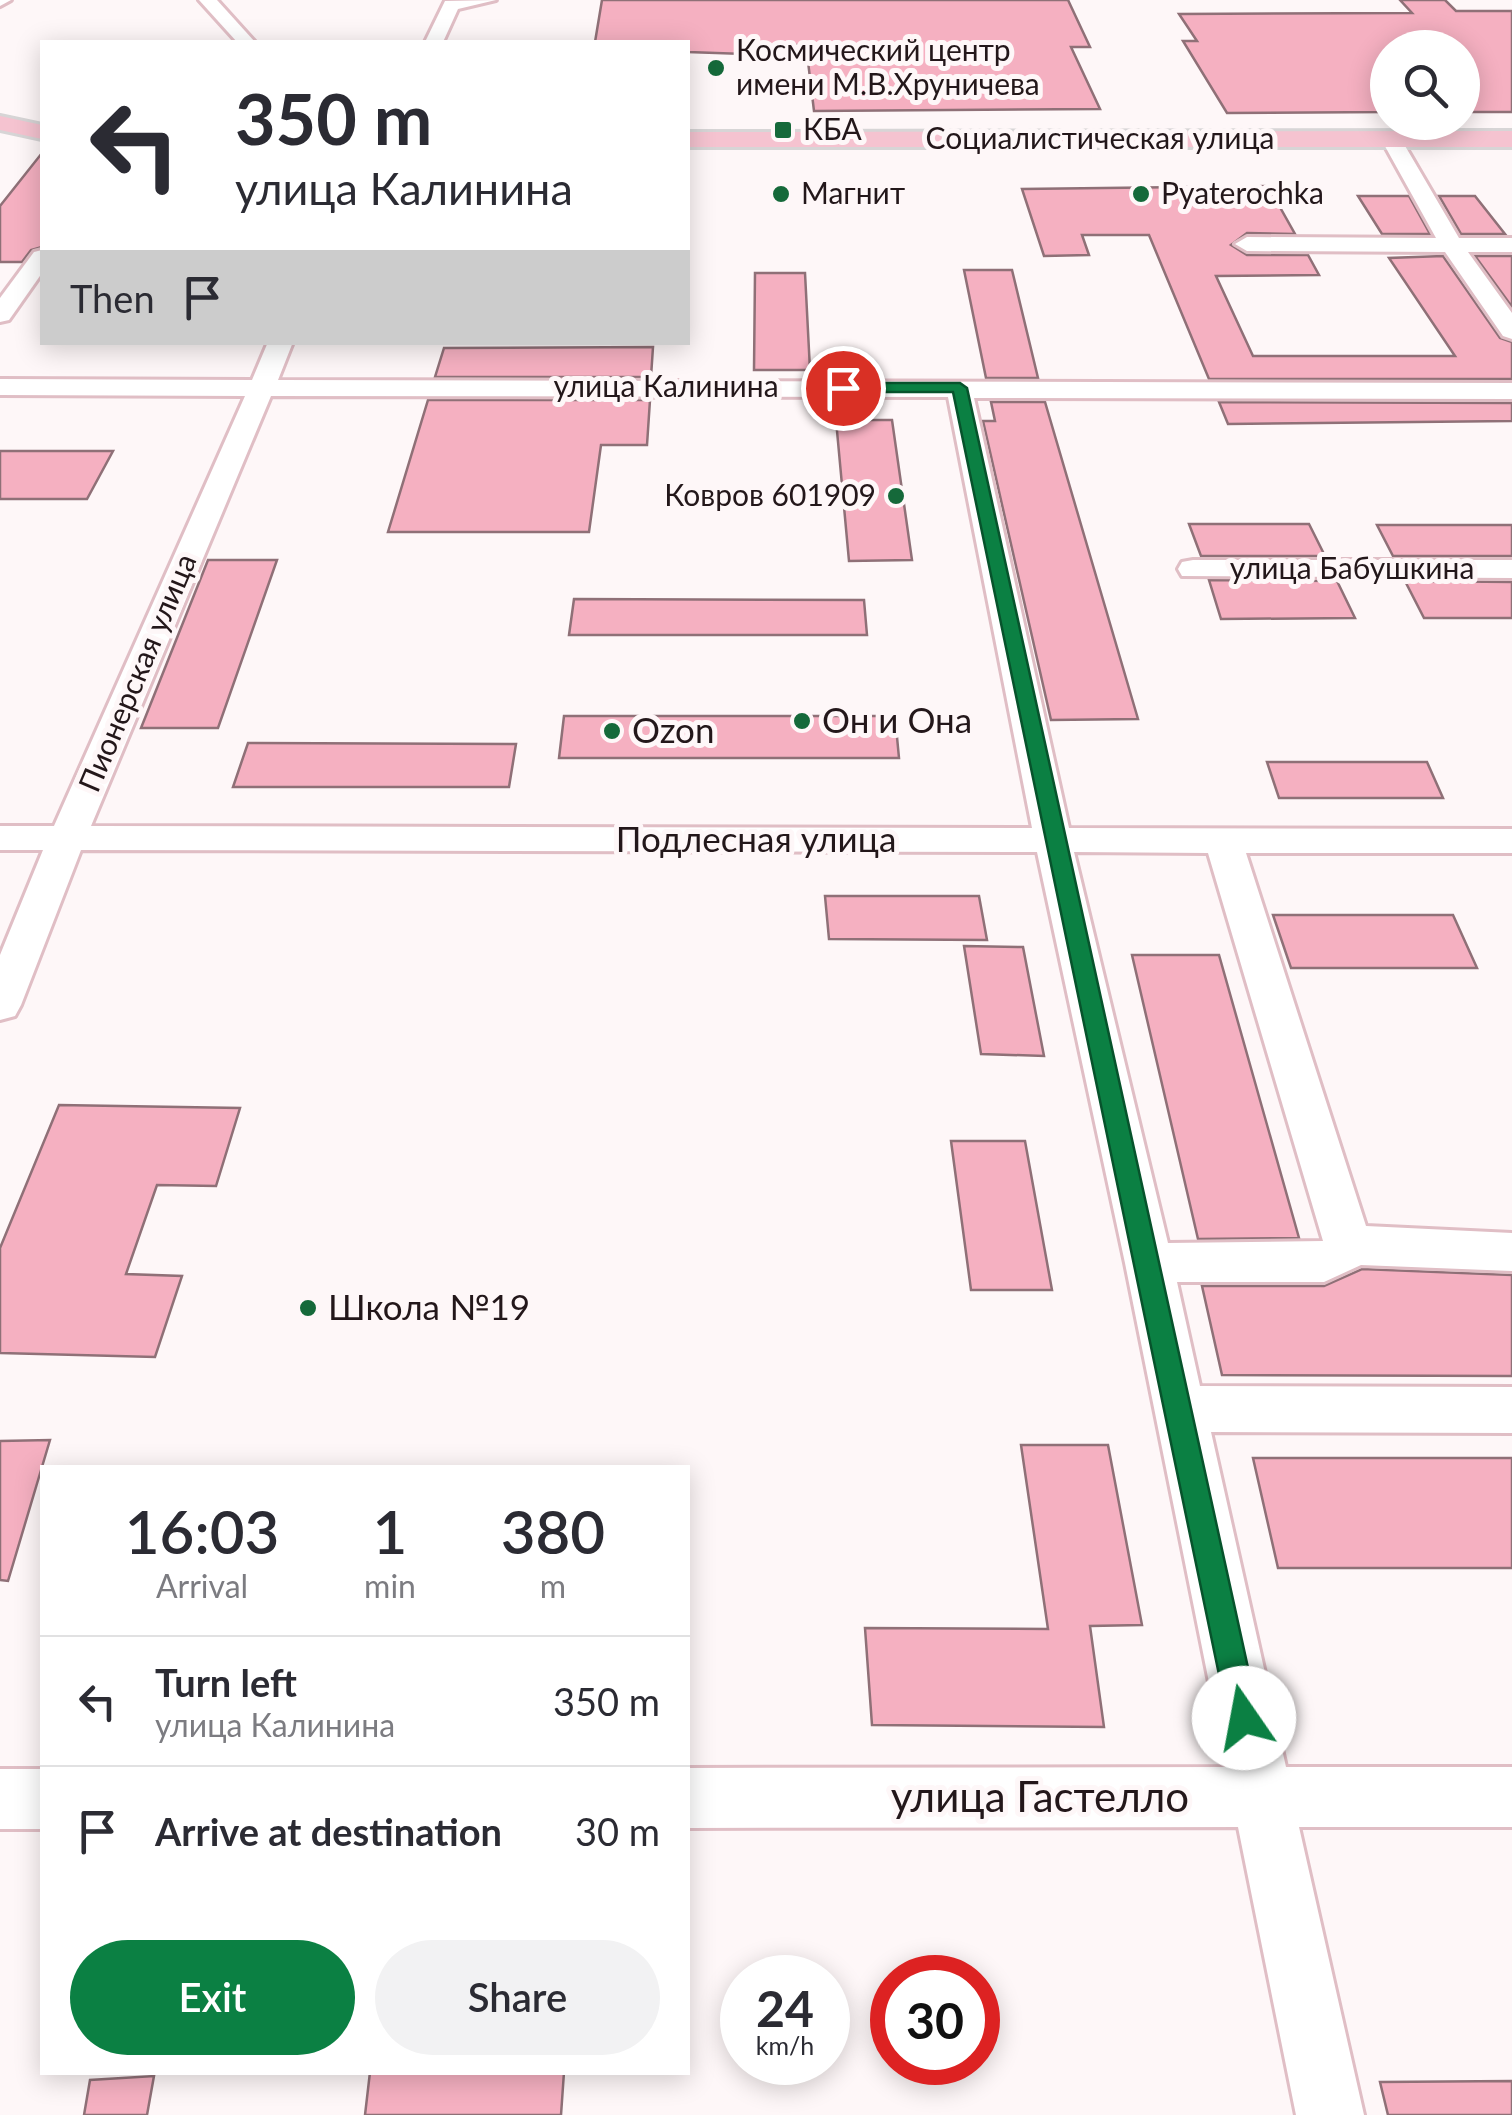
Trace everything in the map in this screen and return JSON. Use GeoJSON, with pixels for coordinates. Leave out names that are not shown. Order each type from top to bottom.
{"type":"FeatureCollection","features":[{"type":"Feature","properties":{"kind":"main road"},"geometry":{"type":"LineString","coordinates":[[0,124],[40,132]]}},
{"type":"Feature","properties":{"kind":"main road","name":"Социалистическая улица"},"geometry":{"type":"LineString","coordinates":[[1480,139],[1512,138]]}},
{"type":"Feature","properties":{"kind":"main road","name":"Социалистическая улица"},"geometry":{"type":"LineString","coordinates":[[690,140],[1370,140]]}},
{"type":"Feature","properties":{"kind":"street"},"geometry":{"type":"LineString","coordinates":[[208,0],[244,40]]}},
{"type":"Feature","properties":{"kind":"street"},"geometry":{"type":"LineString","coordinates":[[435,40],[450,5],[487,0]]}},
{"type":"Feature","properties":{"kind":"street"},"geometry":{"type":"LineString","coordinates":[[1392,140],[1452,245],[1512,331]]}},
{"type":"Feature","properties":{"kind":"street"},"geometry":{"type":"LineString","coordinates":[[1247,244],[1512,245]]}},
{"type":"Feature","properties":{"kind":"street"},"geometry":{"type":"LineString","coordinates":[[0,315],[11,284],[40,258]]}},
{"type":"Feature","properties":{"kind":"street","name":"Пионерская улица"},"geometry":{"type":"LineString","coordinates":[[0,1005],[67,838],[280,345]]}},
{"type":"Feature","properties":{"kind":"street","name":"улица Калинина"},"geometry":{"type":"LineString","coordinates":[[0,388],[1512,390]]}},
{"type":"Feature","properties":{"kind":"street"},"geometry":{"type":"LineString","coordinates":[[960,388],[1054,842],[1149,1262],[1330,2115]]}},
{"type":"Feature","properties":{"kind":"street","name":"улица Бабушкина"},"geometry":{"type":"LineString","coordinates":[[1193,569],[1512,569]]}},
{"type":"Feature","properties":{"kind":"street","name":"Подлесная улица"},"geometry":{"type":"LineString","coordinates":[[0,838],[1512,841]]}},
{"type":"Feature","properties":{"kind":"street"},"geometry":{"type":"LineString","coordinates":[[1149,1262],[1324,1262],[1343,1254],[1348,1246],[1224,842]]}},
{"type":"Feature","properties":{"kind":"street"},"geometry":{"type":"LineString","coordinates":[[1348,1246],[1512,1252]]}},
{"type":"Feature","properties":{"kind":"street"},"geometry":{"type":"LineString","coordinates":[[1180,1409],[1512,1410]]}},
{"type":"Feature","properties":{"kind":"street","name":"улица Гастелло"},"geometry":{"type":"LineString","coordinates":[[690,1798],[1512,1796]]}},
{"type":"Feature","properties":{"kind":"street"},"geometry":{"type":"LineString","coordinates":[[0,1800],[40,1799]]}},
{"type":"Feature","properties":{"kind":"building"},"geometry":{"type":"Polygon","coordinates":[[[602,0],[1068,0],[1090,47],[1071,47],[1100,109],[814,111],[806,45],[743,45],[744,54],[690,52],[690,40],[595,40],[602,0]]]}},
{"type":"Feature","properties":{"kind":"building"},"geometry":{"type":"Polygon","coordinates":[[[1400,0],[1445,0],[1456,11],[1512,11],[1512,112],[1480,112],[1480,30],[1370,30],[1370,112],[1227,113],[1183,41],[1197,41],[1179,14],[1412,13],[1400,0]]]}},
{"type":"Feature","properties":{"kind":"building"},"geometry":{"type":"Polygon","coordinates":[[[40,156],[40,248],[31,250],[22,262],[0,262],[0,206],[40,156]]]}},
{"type":"Feature","properties":{"kind":"building"},"geometry":{"type":"Polygon","coordinates":[[[1268,186],[1295,234],[1247,233],[1231,245],[1247,255],[1308,255],[1319,275],[1216,276],[1253,356],[1455,356],[1389,258],[1443,256],[1500,338],[1512,342],[1512,379],[1209,379],[1149,235],[1082,235],[1089,255],[1044,256],[1022,189],[1268,186]]]}},
{"type":"Feature","properties":{"kind":"building"},"geometry":{"type":"Polygon","coordinates":[[[1358,196],[1409,196],[1430,234],[1382,234],[1358,196]]]}},
{"type":"Feature","properties":{"kind":"building"},"geometry":{"type":"Polygon","coordinates":[[[1439,196],[1475,196],[1505,234],[1461,234],[1439,196]]]}},
{"type":"Feature","properties":{"kind":"building"},"geometry":{"type":"Polygon","coordinates":[[[1475,256],[1512,256],[1512,307],[1475,256]]]}},
{"type":"Feature","properties":{"kind":"building"},"geometry":{"type":"Polygon","coordinates":[[[964,270],[1012,270],[1038,378],[986,378],[964,270]]]}},
{"type":"Feature","properties":{"kind":"building"},"geometry":{"type":"Polygon","coordinates":[[[755,273],[805,273],[810,370],[754,370],[755,273]]]}},
{"type":"Feature","properties":{"kind":"building"},"geometry":{"type":"Polygon","coordinates":[[[653,347],[651,377],[435,377],[444,348],[653,347]]]}},
{"type":"Feature","properties":{"kind":"building"},"geometry":{"type":"Polygon","coordinates":[[[428,400],[650,400],[647,445],[601,445],[589,532],[388,532],[428,400]]]}},
{"type":"Feature","properties":{"kind":"building"},"geometry":{"type":"Polygon","coordinates":[[[991,402],[1045,402],[1138,719],[1051,720],[983,421],[995,421],[991,402]]]}},
{"type":"Feature","properties":{"kind":"building"},"geometry":{"type":"Polygon","coordinates":[[[1219,402],[1512,403],[1512,421],[1228,424],[1219,402]]]}},
{"type":"Feature","properties":{"kind":"building"},"geometry":{"type":"Polygon","coordinates":[[[836,420],[892,420],[912,560],[849,561],[836,420]]]}},
{"type":"Feature","properties":{"kind":"building"},"geometry":{"type":"Polygon","coordinates":[[[0,451],[113,451],[87,499],[0,499],[0,451]]]}},
{"type":"Feature","properties":{"kind":"building"},"geometry":{"type":"Polygon","coordinates":[[[1189,524],[1309,524],[1325,556],[1201,556],[1189,524]]]}},
{"type":"Feature","properties":{"kind":"building"},"geometry":{"type":"Polygon","coordinates":[[[1377,525],[1512,525],[1512,556],[1393,556],[1377,525]]]}},
{"type":"Feature","properties":{"kind":"building"},"geometry":{"type":"Polygon","coordinates":[[[208,560],[277,560],[218,728],[141,728],[208,560]]]}},
{"type":"Feature","properties":{"kind":"building"},"geometry":{"type":"Polygon","coordinates":[[[1209,580],[1337,581],[1355,618],[1221,619],[1209,580]]]}},
{"type":"Feature","properties":{"kind":"building"},"geometry":{"type":"Polygon","coordinates":[[[1405,581],[1512,582],[1512,618],[1424,618],[1405,581]]]}},
{"type":"Feature","properties":{"kind":"building"},"geometry":{"type":"Polygon","coordinates":[[[574,599],[864,600],[867,635],[569,635],[574,599]]]}},
{"type":"Feature","properties":{"kind":"building"},"geometry":{"type":"Polygon","coordinates":[[[564,716],[895,716],[899,758],[559,758],[564,716]]]}},
{"type":"Feature","properties":{"kind":"building"},"geometry":{"type":"Polygon","coordinates":[[[248,743],[516,744],[509,787],[233,787],[248,743]]]}},
{"type":"Feature","properties":{"kind":"building"},"geometry":{"type":"Polygon","coordinates":[[[1267,762],[1427,762],[1443,798],[1279,798],[1267,762]]]}},
{"type":"Feature","properties":{"kind":"building"},"geometry":{"type":"Polygon","coordinates":[[[825,896],[979,896],[987,940],[829,939],[825,896]]]}},
{"type":"Feature","properties":{"kind":"building"},"geometry":{"type":"Polygon","coordinates":[[[1273,915],[1453,915],[1477,968],[1291,968],[1273,915]]]}},
{"type":"Feature","properties":{"kind":"building"},"geometry":{"type":"Polygon","coordinates":[[[964,946],[1023,947],[1044,1056],[981,1054],[964,946]]]}},
{"type":"Feature","properties":{"kind":"building"},"geometry":{"type":"Polygon","coordinates":[[[1132,955],[1219,955],[1299,1238],[1198,1239],[1132,955]]]}},
{"type":"Feature","properties":{"kind":"building"},"geometry":{"type":"Polygon","coordinates":[[[59,1105],[240,1108],[216,1186],[157,1185],[126,1274],[182,1276],[155,1357],[0,1353],[0,1248],[59,1105]]]}},
{"type":"Feature","properties":{"kind":"building"},"geometry":{"type":"Polygon","coordinates":[[[951,1141],[1025,1141],[1052,1290],[971,1290],[951,1141]]]}},
{"type":"Feature","properties":{"kind":"building"},"geometry":{"type":"Polygon","coordinates":[[[1362,1269],[1512,1275],[1512,1376],[1222,1375],[1202,1286],[1324,1286],[1362,1269]]]}},
{"type":"Feature","properties":{"kind":"building"},"geometry":{"type":"Polygon","coordinates":[[[50,1440],[8,1581],[0,1580],[0,1441],[50,1440]]]}},
{"type":"Feature","properties":{"kind":"building"},"geometry":{"type":"Polygon","coordinates":[[[1021,1445],[1108,1445],[1142,1625],[1090,1626],[1104,1727],[872,1725],[865,1628],[1048,1629],[1021,1445]]]}},
{"type":"Feature","properties":{"kind":"building"},"geometry":{"type":"Polygon","coordinates":[[[1253,1458],[1512,1458],[1512,1568],[1278,1568],[1253,1458]]]}},
{"type":"Feature","properties":{"kind":"building"},"geometry":{"type":"Polygon","coordinates":[[[370,2075],[564,2075],[561,2115],[365,2115],[370,2075]]]}},
{"type":"Feature","properties":{"kind":"building"},"geometry":{"type":"Polygon","coordinates":[[[154,2076],[147,2115],[84,2115],[90,2080],[154,2076]]]}},
{"type":"Feature","properties":{"kind":"building"},"geometry":{"type":"Polygon","coordinates":[[[1512,2081],[1512,2115],[1388,2115],[1380,2082],[1512,2081]]]}},
{"type":"Feature","properties":{"kind":"place","name":"Космический центр имени М.В.Хруничева"},"geometry":{"type":"Point","coordinates":[716,68]}},
{"type":"Feature","properties":{"kind":"place","name":"КБА"},"geometry":{"type":"Point","coordinates":[783,130]}},
{"type":"Feature","properties":{"kind":"place","name":"Магнит"},"geometry":{"type":"Point","coordinates":[781,194]}},
{"type":"Feature","properties":{"kind":"place","name":"Pyaterochka"},"geometry":{"type":"Point","coordinates":[1141,194]}},
{"type":"Feature","properties":{"kind":"place","name":"Ковров 601909"},"geometry":{"type":"Point","coordinates":[896,496]}},
{"type":"Feature","properties":{"kind":"place","name":"Он и Она"},"geometry":{"type":"Point","coordinates":[802,721]}},
{"type":"Feature","properties":{"kind":"place","name":"Ozon"},"geometry":{"type":"Point","coordinates":[612,731]}},
{"type":"Feature","properties":{"kind":"place","name":"Школа №19"},"geometry":{"type":"Point","coordinates":[308,1308]}},
{"type":"Feature","properties":{"kind":"route"},"geometry":{"type":"LineString","coordinates":[[843,388],[960,388],[1244,1718]]}}]}
